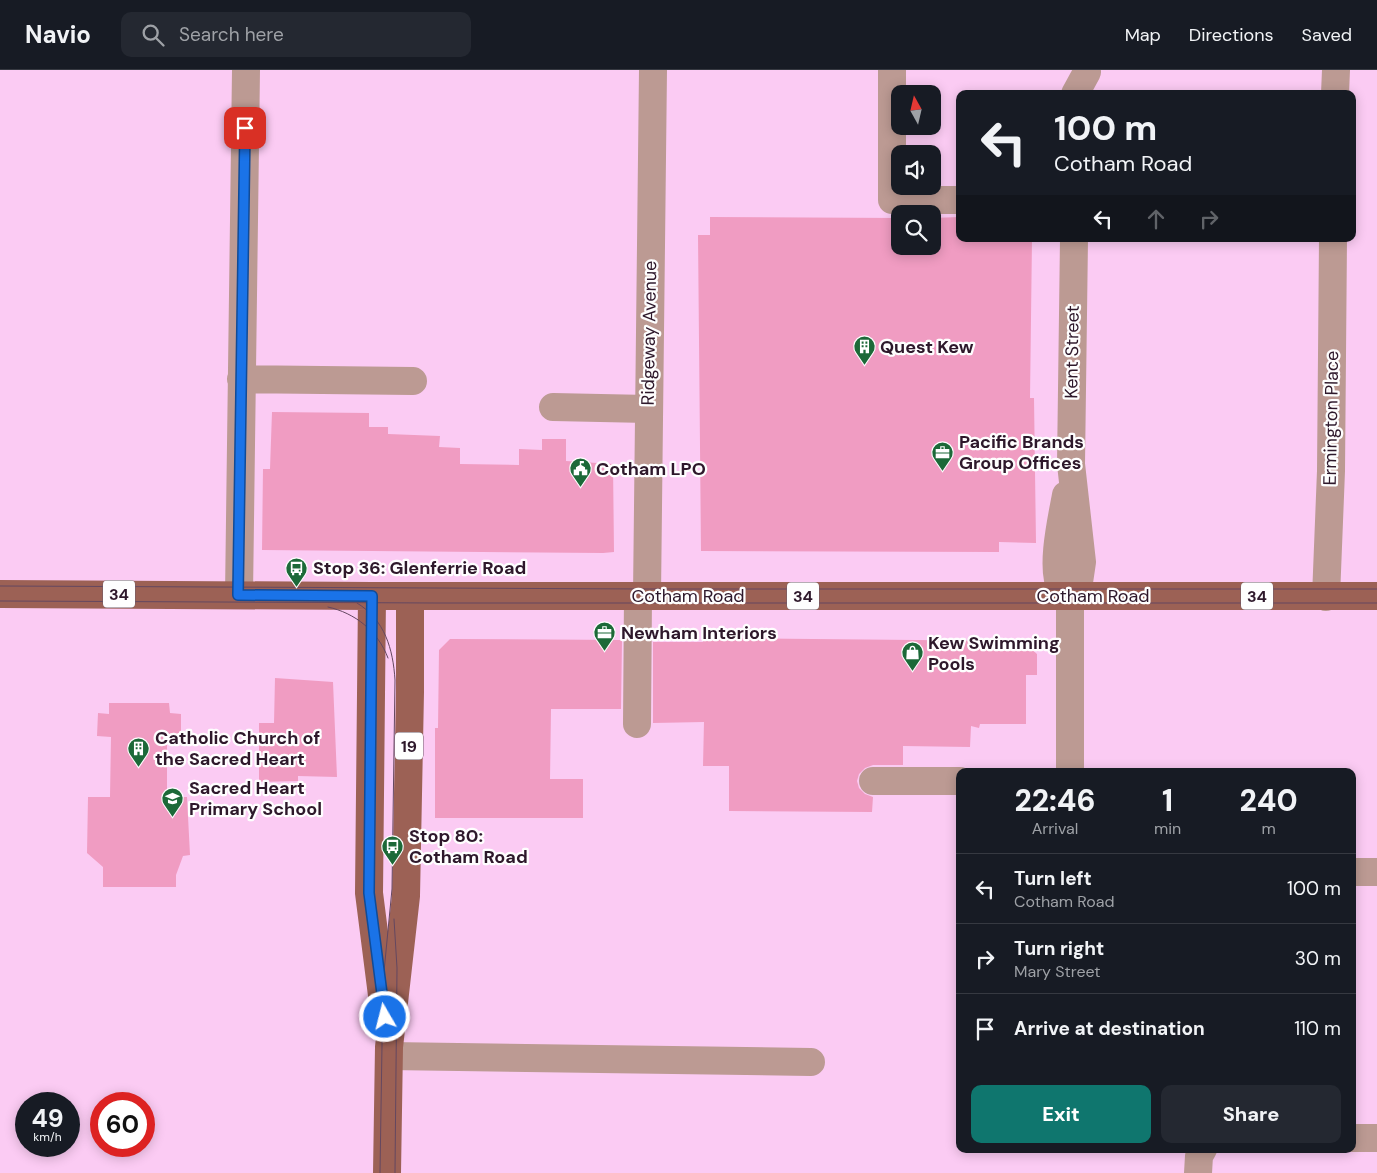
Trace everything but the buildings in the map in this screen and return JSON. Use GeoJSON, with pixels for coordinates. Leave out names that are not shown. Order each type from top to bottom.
{"type":"FeatureCollection","features":[{"type":"Feature","properties":{"kind":"main road","name":"Cotham Road"},"geometry":{"type":"LineString","coordinates":[[0,594],[1377,596]]}},
{"type":"Feature","properties":{"kind":"main road","name":"19"},"geometry":{"type":"LineString","coordinates":[[372,596],[369,893],[389,1052]]}},
{"type":"Feature","properties":{"kind":"main road","name":"19"},"geometry":{"type":"LineString","coordinates":[[387,1173],[389,1052],[406,896],[410,596]]}},
{"type":"Feature","properties":{"kind":"street"},"geometry":{"type":"LineString","coordinates":[[238,595],[246,70]]}},
{"type":"Feature","properties":{"kind":"street","name":"Ridgeway Avenue"},"geometry":{"type":"LineString","coordinates":[[637,724],[643,596],[648,409],[653,70]]}},
{"type":"Feature","properties":{"kind":"street"},"geometry":{"type":"LineString","coordinates":[[892,70],[892,200],[956,200]]}},
{"type":"Feature","properties":{"kind":"street"},"geometry":{"type":"LineString","coordinates":[[1335,90],[1336,70]]}},
{"type":"Feature","properties":{"kind":"street","name":"Kent Street"},"geometry":{"type":"LineString","coordinates":[[1070,596],[1078,589],[1082,562],[1071,464],[1074,242]]}},
{"type":"Feature","properties":{"kind":"street","name":"Ermington Place"},"geometry":{"type":"LineString","coordinates":[[1326,596],[1331,471],[1334,242]]}},
{"type":"Feature","properties":{"kind":"street"},"geometry":{"type":"LineString","coordinates":[[241,379],[413,380]]}},
{"type":"Feature","properties":{"kind":"street"},"geometry":{"type":"LineString","coordinates":[[553,407],[648,409]]}},
{"type":"Feature","properties":{"kind":"street"},"geometry":{"type":"LineString","coordinates":[[1070,596],[1070,768]]}},
{"type":"Feature","properties":{"kind":"street"},"geometry":{"type":"LineString","coordinates":[[873,781],[956,781]]}},
{"type":"Feature","properties":{"kind":"street"},"geometry":{"type":"LineString","coordinates":[[1356,872],[1377,872]]}},
{"type":"Feature","properties":{"kind":"street"},"geometry":{"type":"LineString","coordinates":[[389,1052],[811,1062]]}},
{"type":"Feature","properties":{"kind":"street"},"geometry":{"type":"LineString","coordinates":[[1356,1138],[1377,1138]]}},
{"type":"Feature","properties":{"kind":"street"},"geometry":{"type":"LineString","coordinates":[[1198,1173],[1200,1153]]}},
{"type":"Feature","properties":{"kind":"tram line"},"geometry":{"type":"LineString","coordinates":[[0,586],[646,589],[1377,589]]}},
{"type":"Feature","properties":{"kind":"tram line"},"geometry":{"type":"LineString","coordinates":[[0,601],[1377,603]]}},
{"type":"Feature","properties":{"kind":"tram line"},"geometry":{"type":"LineString","coordinates":[[357,603],[367,610],[386,636],[392,657],[395,680],[392,889],[383,982],[380,1173]]}},
{"type":"Feature","properties":{"kind":"tram line"},"geometry":{"type":"LineString","coordinates":[[328,607],[347,614],[364,625],[378,639],[388,658]]}},
{"type":"Feature","properties":{"kind":"tram line"},"geometry":{"type":"LineString","coordinates":[[394,919],[397,968],[395,1173]]}},
{"type":"Feature","properties":{"kind":"place","name":"Quest Kew"},"geometry":{"type":"Point","coordinates":[864,366]}},
{"type":"Feature","properties":{"kind":"place","name":"Pacific Brands Group Offices"},"geometry":{"type":"Point","coordinates":[943,471]}},
{"type":"Feature","properties":{"kind":"place","name":"Cotham LPO"},"geometry":{"type":"Point","coordinates":[580,488]}},
{"type":"Feature","properties":{"kind":"place","name":"Stop 36: Glenferrie Road"},"geometry":{"type":"Point","coordinates":[297,587]}},
{"type":"Feature","properties":{"kind":"place","name":"Newham Interiors"},"geometry":{"type":"Point","coordinates":[605,652]}},
{"type":"Feature","properties":{"kind":"place","name":"Kew Swimming Pools"},"geometry":{"type":"Point","coordinates":[912,672]}},
{"type":"Feature","properties":{"kind":"place","name":"Catholic Church of the Sacred Heart"},"geometry":{"type":"Point","coordinates":[139,767]}},
{"type":"Feature","properties":{"kind":"place","name":"Sacred Heart Primary School"},"geometry":{"type":"Point","coordinates":[173,817]}},
{"type":"Feature","properties":{"kind":"place","name":"Stop 80: Cotham Road"},"geometry":{"type":"Point","coordinates":[393,865]}},
{"type":"Feature","properties":{"kind":"route"},"geometry":{"type":"LineString","coordinates":[[245,128],[238,595],[372,596],[369,893],[385,1017]]}}]}
